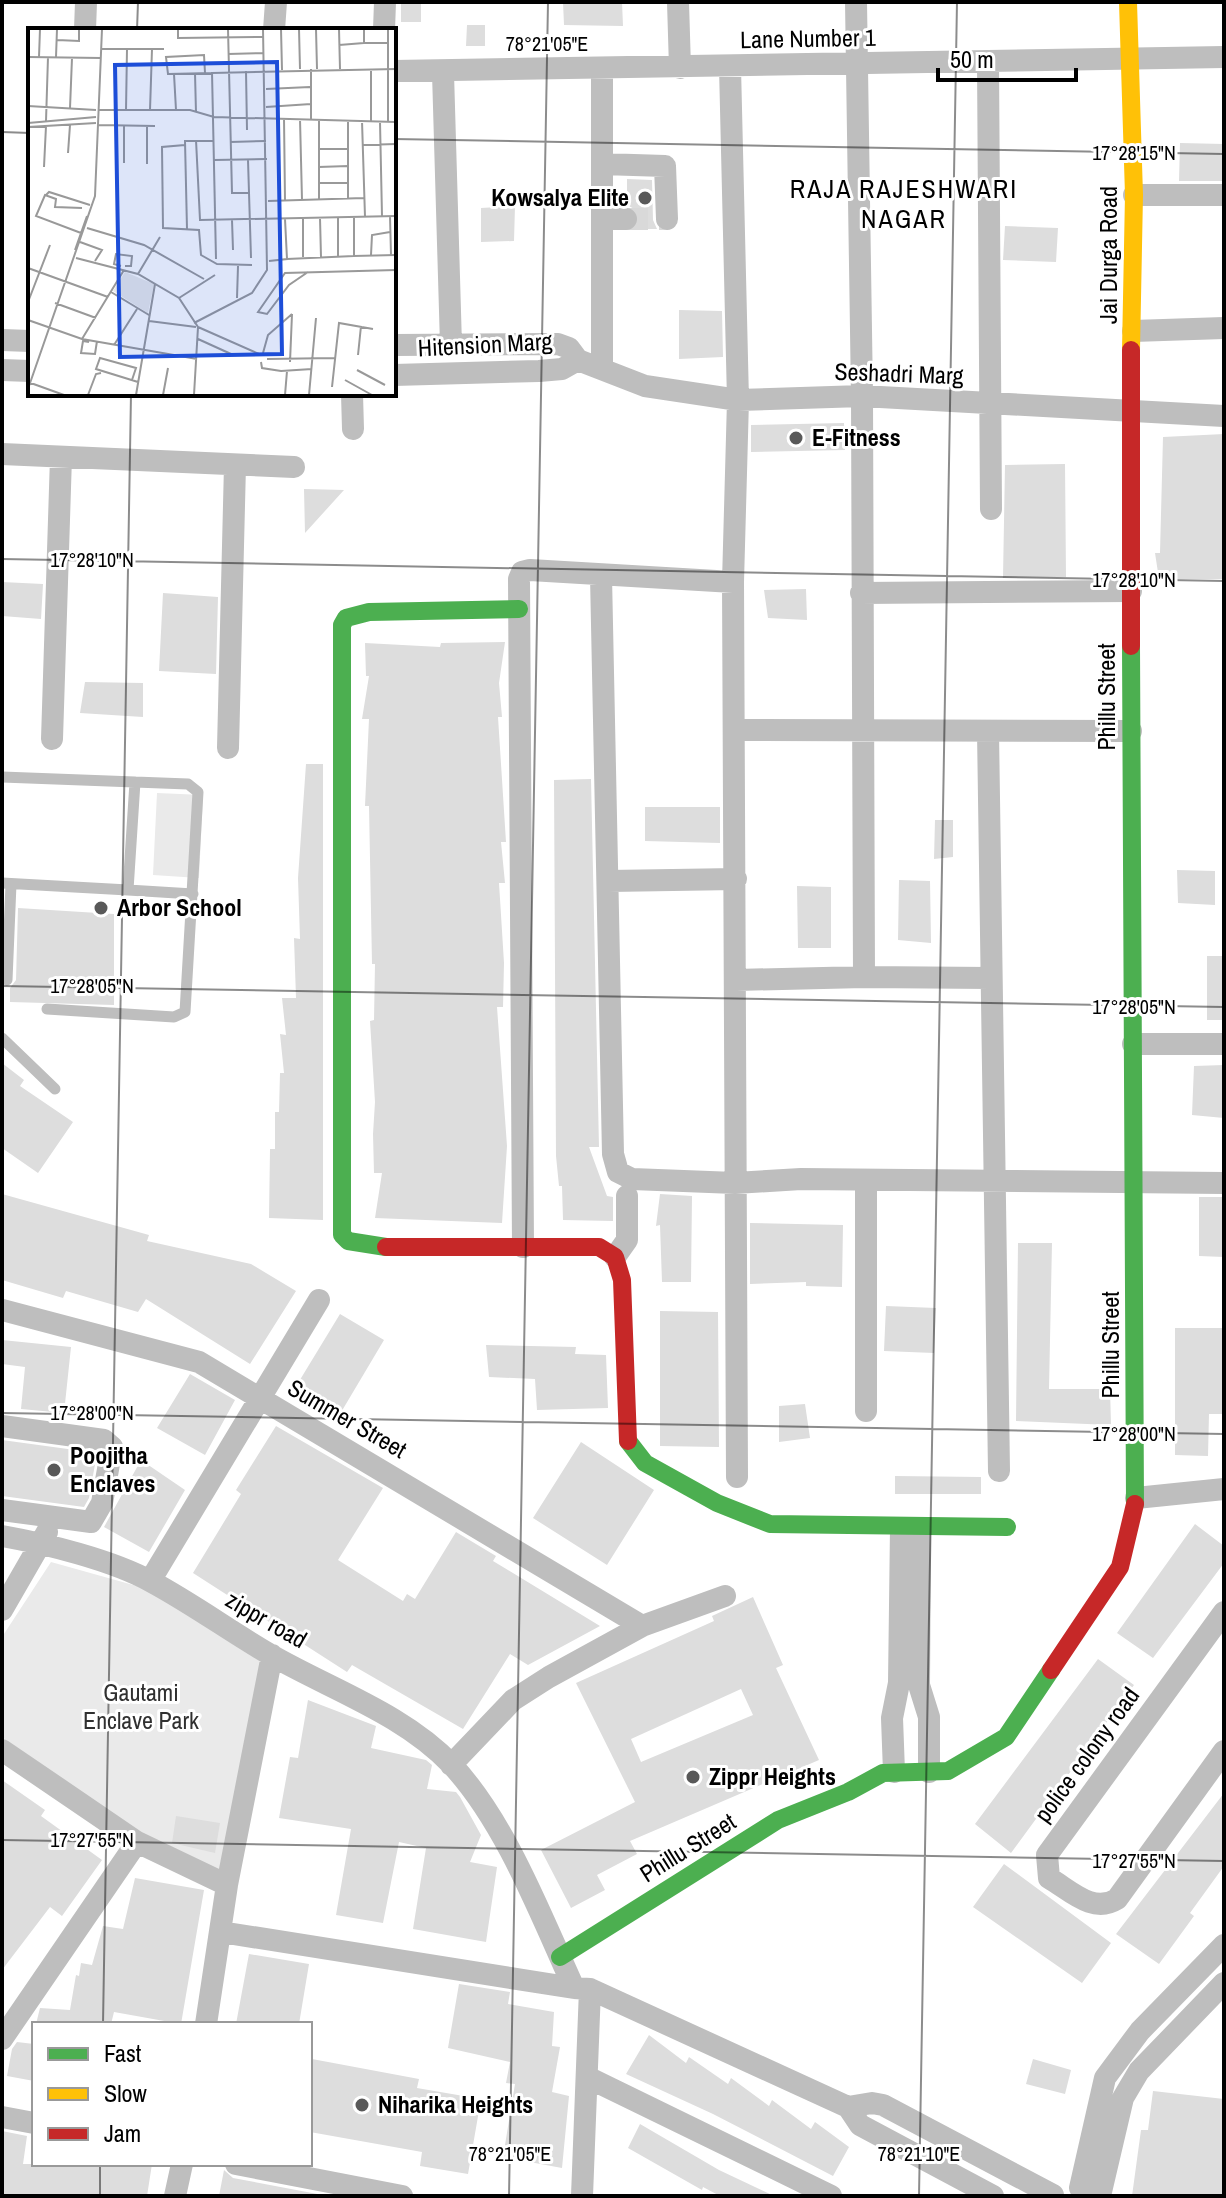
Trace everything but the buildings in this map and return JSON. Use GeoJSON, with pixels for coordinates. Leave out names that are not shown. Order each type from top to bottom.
{"type":"FeatureCollection","features":[{"type":"Feature","properties":{"kind":"street"},"geometry":{"type":"LineString","coordinates":[[85,28],[86,2]]}},
{"type":"Feature","properties":{"kind":"street"},"geometry":{"type":"LineString","coordinates":[[274,28],[276,2]]}},
{"type":"Feature","properties":{"kind":"street"},"geometry":{"type":"LineString","coordinates":[[384,28],[385,2]]}},
{"type":"Feature","properties":{"kind":"street"},"geometry":{"type":"LineString","coordinates":[[678,2],[680,68]]}},
{"type":"Feature","properties":{"kind":"street"},"geometry":{"type":"LineString","coordinates":[[856,2],[862,396],[864,977]]}},
{"type":"Feature","properties":{"kind":"street","name":"Jai Durga Road"},"geometry":{"type":"LineString","coordinates":[[1128,2],[1134,195],[1130,411]]}},
{"type":"Feature","properties":{"kind":"street","name":"Lane Number 1"},"geometry":{"type":"LineString","coordinates":[[396,71],[443,73],[1224,57]]}},
{"type":"Feature","properties":{"kind":"street"},"geometry":{"type":"LineString","coordinates":[[988,62],[991,509]]}},
{"type":"Feature","properties":{"kind":"street"},"geometry":{"type":"LineString","coordinates":[[730,67],[738,400],[733,582],[737,1477]]}},
{"type":"Feature","properties":{"kind":"street"},"geometry":{"type":"LineString","coordinates":[[602,69],[602,369]]}},
{"type":"Feature","properties":{"kind":"street"},"geometry":{"type":"LineString","coordinates":[[443,73],[451,345]]}},
{"type":"Feature","properties":{"kind":"street"},"geometry":{"type":"LineString","coordinates":[[602,170],[665,166],[667,219]]}},
{"type":"Feature","properties":{"kind":"street"},"geometry":{"type":"LineString","coordinates":[[602,170],[626,177]]}},
{"type":"Feature","properties":{"kind":"street"},"geometry":{"type":"LineString","coordinates":[[1134,195],[1224,195]]}},
{"type":"Feature","properties":{"kind":"street"},"geometry":{"type":"LineString","coordinates":[[602,219],[626,219]]}},
{"type":"Feature","properties":{"kind":"street"},"geometry":{"type":"LineString","coordinates":[[1133,331],[1224,328]]}},
{"type":"Feature","properties":{"kind":"street"},"geometry":{"type":"LineString","coordinates":[[2,340],[28,341]]}},
{"type":"Feature","properties":{"kind":"street","name":"Hitension Marg"},"geometry":{"type":"LineString","coordinates":[[396,345],[558,344],[569,348],[578,360],[562,369],[539,371],[396,375]]}},
{"type":"Feature","properties":{"kind":"street","name":"Seshadri Marg"},"geometry":{"type":"LineString","coordinates":[[578,360],[645,386],[738,400],[862,396],[1224,416]]}},
{"type":"Feature","properties":{"kind":"street"},"geometry":{"type":"LineString","coordinates":[[2,370],[28,371]]}},
{"type":"Feature","properties":{"kind":"street"},"geometry":{"type":"LineString","coordinates":[[352,396],[353,429]]}},
{"type":"Feature","properties":{"kind":"street","name":"Phillu Street"},"geometry":{"type":"LineString","coordinates":[[560,1957],[778,1820],[848,1792],[883,1773],[948,1771],[1006,1737],[1120,1567],[1136,1498],[1130,411]]}},
{"type":"Feature","properties":{"kind":"street"},"geometry":{"type":"LineString","coordinates":[[2,454],[294,467]]}},
{"type":"Feature","properties":{"kind":"street"},"geometry":{"type":"LineString","coordinates":[[52,739],[61,457]]}},
{"type":"Feature","properties":{"kind":"street"},"geometry":{"type":"LineString","coordinates":[[228,748],[235,465]]}},
{"type":"Feature","properties":{"kind":"street"},"geometry":{"type":"LineString","coordinates":[[523,1247],[519,579],[524,571],[733,582]]}},
{"type":"Feature","properties":{"kind":"street"},"geometry":{"type":"LineString","coordinates":[[601,576],[614,1164],[618,1172],[632,1179],[735,1183],[993,1179],[1224,1183]]}},
{"type":"Feature","properties":{"kind":"street"},"geometry":{"type":"LineString","coordinates":[[861,593],[1131,591]]}},
{"type":"Feature","properties":{"kind":"street"},"geometry":{"type":"LineString","coordinates":[[519,609],[369,612],[346,618],[342,625],[340,1222],[348,1241],[370,1247],[599,1247],[615,1257],[622,1280],[627,1428],[634,1454],[717,1503],[770,1524],[1007,1527]]}},
{"type":"Feature","properties":{"kind":"street"},"geometry":{"type":"LineString","coordinates":[[736,730],[1131,731]]}},
{"type":"Feature","properties":{"kind":"street"},"geometry":{"type":"LineString","coordinates":[[988,731],[999,1471]]}},
{"type":"Feature","properties":{"kind":"street"},"geometry":{"type":"LineString","coordinates":[[609,881],[736,879]]}},
{"type":"Feature","properties":{"kind":"street"},"geometry":{"type":"LineString","coordinates":[[736,980],[991,978]]}},
{"type":"Feature","properties":{"kind":"street"},"geometry":{"type":"LineString","coordinates":[[1133,1044],[1224,1044]]}},
{"type":"Feature","properties":{"kind":"street"},"geometry":{"type":"LineString","coordinates":[[866,1180],[866,1411]]}},
{"type":"Feature","properties":{"kind":"street"},"geometry":{"type":"LineString","coordinates":[[615,1257],[627,1240],[627,1196]]}},
{"type":"Feature","properties":{"kind":"street"},"geometry":{"type":"LineString","coordinates":[[150,1581],[319,1300]]}},
{"type":"Feature","properties":{"kind":"street","name":"Summer Street"},"geometry":{"type":"LineString","coordinates":[[2,1310],[199,1362],[642,1626]]}},
{"type":"Feature","properties":{"kind":"street"},"geometry":{"type":"LineString","coordinates":[[2,1426],[104,1440],[112,1447],[102,1503],[91,1522],[2,1510]]}},
{"type":"Feature","properties":{"kind":"street"},"geometry":{"type":"LineString","coordinates":[[1136,1498],[1224,1489]]}},
{"type":"Feature","properties":{"kind":"street"},"geometry":{"type":"LineString","coordinates":[[2,1610],[43,1543],[51,1517]]}},
{"type":"Feature","properties":{"kind":"street"},"geometry":{"type":"LineString","coordinates":[[911,1528],[919,1685],[929,1717],[929,1772]]}},
{"type":"Feature","properties":{"kind":"street"},"geometry":{"type":"LineString","coordinates":[[894,1772],[892,1718],[899,1683],[911,1528]]}},
{"type":"Feature","properties":{"kind":"street","name":"zippr road"},"geometry":{"type":"LineString","coordinates":[[2,1536],[43,1543],[150,1581],[272,1655],[342,1691],[409,1732],[451,1765],[496,1826],[560,1957],[582,1989]]}},
{"type":"Feature","properties":{"kind":"street"},"geometry":{"type":"LineString","coordinates":[[451,1765],[513,1700],[642,1626],[725,1596]]}},
{"type":"Feature","properties":{"kind":"street","name":"police colony road"},"geometry":{"type":"LineString","coordinates":[[1224,1612],[1047,1855],[1049,1878],[1095,1906],[1106,1906],[1117,1899],[1224,1751]]}},
{"type":"Feature","properties":{"kind":"street"},"geometry":{"type":"LineString","coordinates":[[206,2022],[227,1885],[272,1655]]}},
{"type":"Feature","properties":{"kind":"street"},"geometry":{"type":"LineString","coordinates":[[2,1750],[137,1842],[227,1885]]}},
{"type":"Feature","properties":{"kind":"street"},"geometry":{"type":"LineString","coordinates":[[2,2039],[137,1842]]}},
{"type":"Feature","properties":{"kind":"street"},"geometry":{"type":"LineString","coordinates":[[221,1932],[582,1989],[848,2107],[860,2125],[993,2196]]}},
{"type":"Feature","properties":{"kind":"street"},"geometry":{"type":"LineString","coordinates":[[1092,2193],[1105,2078],[1120,2057],[1224,1945]]}},
{"type":"Feature","properties":{"kind":"street"},"geometry":{"type":"LineString","coordinates":[[1092,2193],[1123,2098],[1139,2071],[1224,1983]]}},
{"type":"Feature","properties":{"kind":"street"},"geometry":{"type":"LineString","coordinates":[[582,1989],[587,2077],[582,2196]]}},
{"type":"Feature","properties":{"kind":"street"},"geometry":{"type":"LineString","coordinates":[[1120,2057],[1139,2071]]}},
{"type":"Feature","properties":{"kind":"street"},"geometry":{"type":"LineString","coordinates":[[587,2077],[831,2196]]}},
{"type":"Feature","properties":{"kind":"street"},"geometry":{"type":"LineString","coordinates":[[848,2107],[872,2103],[883,2105],[1052,2196],[1092,2193]]}},
{"type":"Feature","properties":{"kind":"street"},"geometry":{"type":"LineString","coordinates":[[2,2117],[32,2123]]}},
{"type":"Feature","properties":{"kind":"street"},"geometry":{"type":"LineString","coordinates":[[175,2196],[182,2166]]}},
{"type":"Feature","properties":{"kind":"street"},"geometry":{"type":"LineString","coordinates":[[246,2166],[402,2196]]}},
{"type":"Feature","properties":{"kind":"lane"},"geometry":{"type":"LineString","coordinates":[[2,777],[188,784],[196,788],[187,1007],[182,1015],[47,1009]]}},
{"type":"Feature","properties":{"kind":"lane"},"geometry":{"type":"LineString","coordinates":[[128,890],[135,782]]}},
{"type":"Feature","properties":{"kind":"lane"},"geometry":{"type":"LineString","coordinates":[[7,980],[6,884],[193,894]]}},
{"type":"Feature","properties":{"kind":"lane"},"geometry":{"type":"LineString","coordinates":[[2,1038],[55,1089]]}},
{"type":"Feature","properties":{"kind":"green space"},"geometry":{"type":"Polygon","coordinates":[[[157,793],[203,795],[199,878],[153,875],[157,793]]]}},
{"type":"Feature","properties":{"kind":"green space","name":"Gautami Enclave Park"},"geometry":{"type":"Polygon","coordinates":[[[51,1562],[144,1588],[263,1658],[220,1874],[144,1836],[2,1737],[2,1637],[51,1562]]]}},
{"type":"Feature","properties":{"kind":"tunnel"},"geometry":{"type":"LineString","coordinates":[[626,219],[667,219]]}},
{"type":"Feature","properties":{"kind":"traffic: fast"},"geometry":{"type":"LineString","coordinates":[[386,1247],[348,1241],[342,1235],[342,625],[346,618],[369,612],[519,609]]}},
{"type":"Feature","properties":{"kind":"traffic: fast"},"geometry":{"type":"LineString","coordinates":[[1131,646],[1135,1504]]}},
{"type":"Feature","properties":{"kind":"traffic: fast"},"geometry":{"type":"LineString","coordinates":[[628,1441],[645,1463],[717,1503],[770,1524],[1007,1527]]}},
{"type":"Feature","properties":{"kind":"traffic: fast"},"geometry":{"type":"LineString","coordinates":[[560,1957],[778,1820],[848,1792],[883,1773],[948,1771],[1006,1737],[1051,1670]]}},
{"type":"Feature","properties":{"kind":"traffic: slow"},"geometry":{"type":"LineString","coordinates":[[1128,2],[1134,195],[1131,350]]}},
{"type":"Feature","properties":{"kind":"traffic: jam"},"geometry":{"type":"LineString","coordinates":[[1131,350],[1131,646]]}},
{"type":"Feature","properties":{"kind":"traffic: jam"},"geometry":{"type":"LineString","coordinates":[[386,1247],[599,1247],[615,1257],[622,1280],[628,1441]]}},
{"type":"Feature","properties":{"kind":"traffic: jam"},"geometry":{"type":"LineString","coordinates":[[1051,1670],[1120,1567],[1135,1504]]}},
{"type":"Feature","properties":{"kind":"place","name":"Kowsalya Elite"},"geometry":{"type":"Point","coordinates":[645,198]}},
{"type":"Feature","properties":{"kind":"place","name":"E-Fitness"},"geometry":{"type":"Point","coordinates":[796,438]}},
{"type":"Feature","properties":{"kind":"place","name":"Arbor School"},"geometry":{"type":"Point","coordinates":[101,908]}},
{"type":"Feature","properties":{"kind":"place","name":"Poojitha Enclaves"},"geometry":{"type":"Point","coordinates":[54,1470]}},
{"type":"Feature","properties":{"kind":"place","name":"Zippr Heights"},"geometry":{"type":"Point","coordinates":[693,1777]}},
{"type":"Feature","properties":{"kind":"place","name":"Niharika Heights"},"geometry":{"type":"Point","coordinates":[362,2105]}},
{"type":"Feature","properties":{"kind":"district","name":"RAJA RAJESHWARI NAGAR"},"geometry":{"type":"Point","coordinates":[904,204]}}]}
